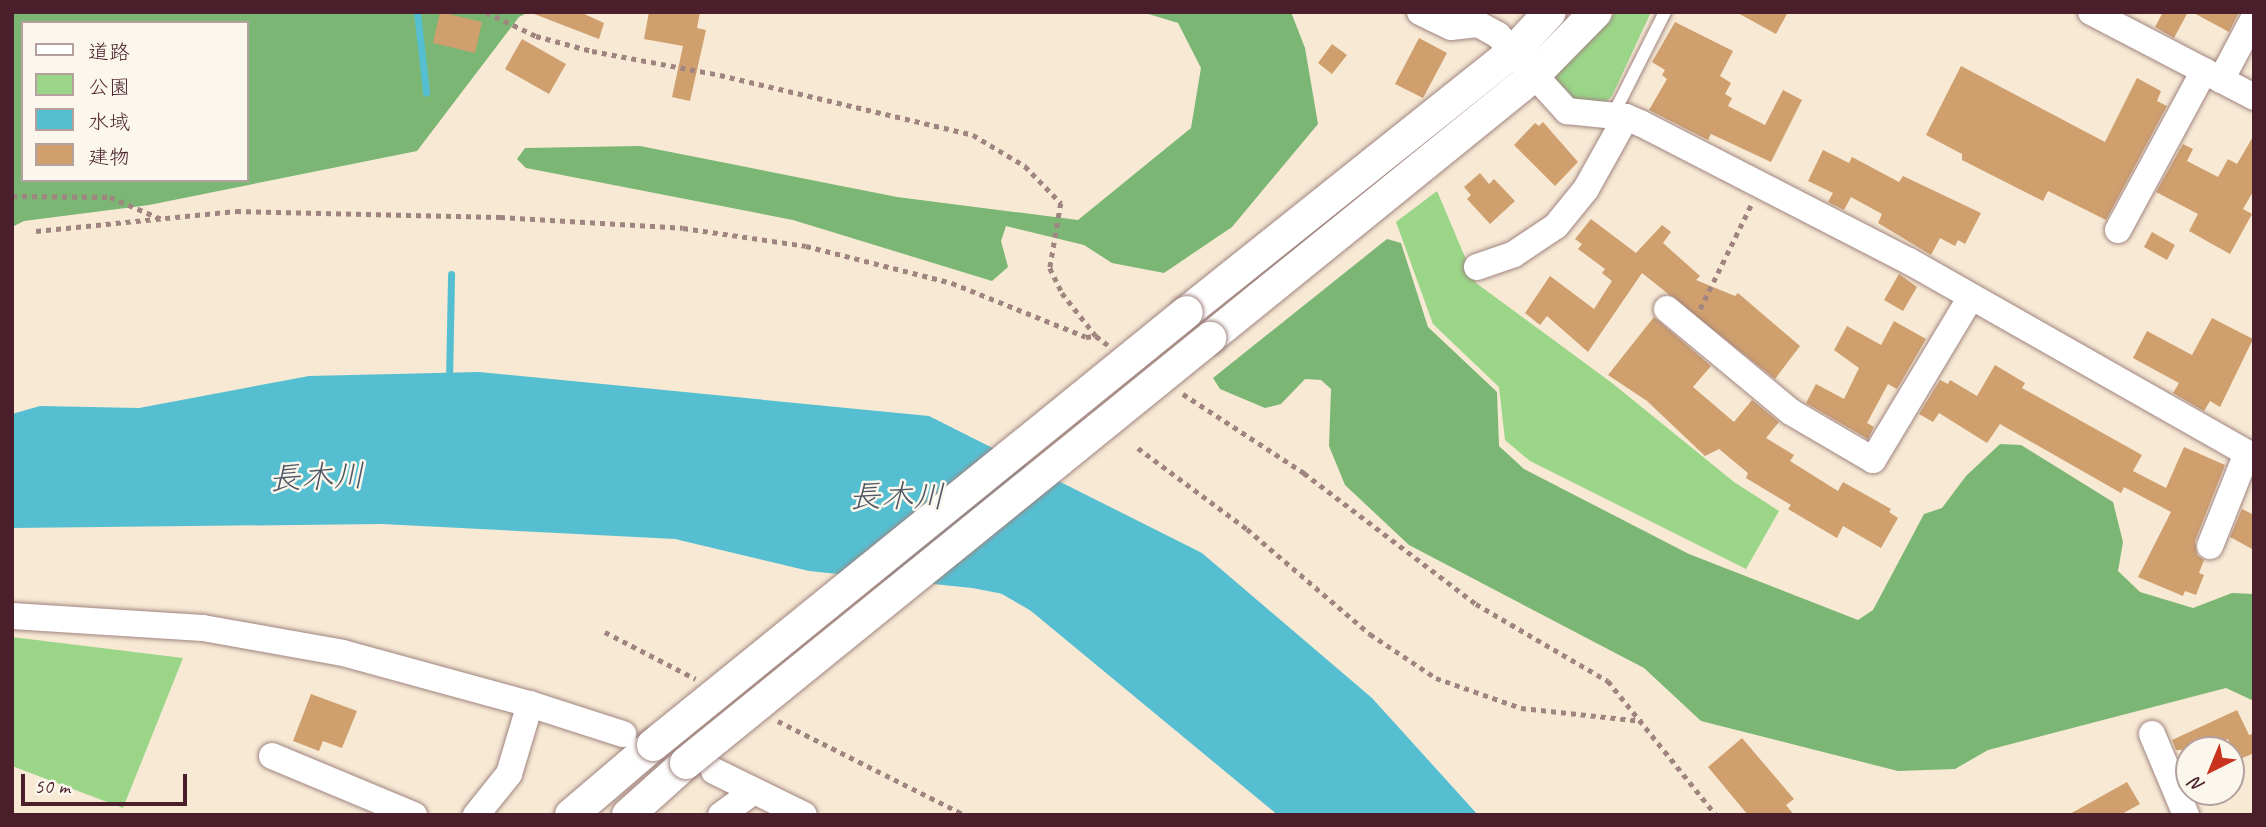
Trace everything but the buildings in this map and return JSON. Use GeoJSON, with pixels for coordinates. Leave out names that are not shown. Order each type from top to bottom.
{"type":"FeatureCollection","features":[{"type":"Feature","properties":{"kind":"street"},"geometry":{"type":"LineString","coordinates":[[1420,12],[1451,27],[1478,24],[1498,35],[1532,77],[1567,111],[1619,117],[1761,184],[2250,455],[2210,546]]}},
{"type":"Feature","properties":{"kind":"street"},"geometry":{"type":"LineString","coordinates":[[571,815],[653,745],[1187,312],[1513,52],[1550,12]]}},
{"type":"Feature","properties":{"kind":"street"},"geometry":{"type":"LineString","coordinates":[[628,815],[700,767],[1210,338],[1532,77],[1596,12]]}},
{"type":"Feature","properties":{"kind":"street"},"geometry":{"type":"LineString","coordinates":[[2091,12],[2130,21],[2212,76],[2254,97]]}},
{"type":"Feature","properties":{"kind":"street"},"geometry":{"type":"LineString","coordinates":[[2118,230],[2212,76],[2254,18]]}},
{"type":"Feature","properties":{"kind":"street"},"geometry":{"type":"LineString","coordinates":[[1477,267],[1514,254],[1556,226],[1586,189],[1619,117]]}},
{"type":"Feature","properties":{"kind":"street"},"geometry":{"type":"LineString","coordinates":[[1667,309],[1790,412],[1873,460],[1971,298]]}},
{"type":"Feature","properties":{"kind":"street"},"geometry":{"type":"LineString","coordinates":[[12,616],[204,628],[343,653],[530,704],[623,733]]}},
{"type":"Feature","properties":{"kind":"street"},"geometry":{"type":"LineString","coordinates":[[475,815],[509,774],[530,704]]}},
{"type":"Feature","properties":{"kind":"street"},"geometry":{"type":"LineString","coordinates":[[2152,734],[2186,815]]}},
{"type":"Feature","properties":{"kind":"street"},"geometry":{"type":"LineString","coordinates":[[272,757],[414,815]]}},
{"type":"Feature","properties":{"kind":"street"},"geometry":{"type":"LineString","coordinates":[[700,767],[804,815]]}},
{"type":"Feature","properties":{"kind":"street"},"geometry":{"type":"LineString","coordinates":[[721,815],[753,792]]}},
{"type":"Feature","properties":{"kind":"lane"},"geometry":{"type":"LineString","coordinates":[[1619,117],[1665,12]]}},
{"type":"Feature","properties":{"kind":"path"},"geometry":{"type":"LineString","coordinates":[[486,12],[536,36],[592,51],[720,75],[973,135],[1024,166],[1061,202],[1050,268],[1062,293],[1096,336],[1119,352]]}},
{"type":"Feature","properties":{"kind":"path"},"geometry":{"type":"LineString","coordinates":[[1690,328],[1761,184]]}},
{"type":"Feature","properties":{"kind":"path"},"geometry":{"type":"LineString","coordinates":[[12,196],[110,197],[165,221]]}},
{"type":"Feature","properties":{"kind":"path"},"geometry":{"type":"LineString","coordinates":[[36,231],[165,221],[236,211],[500,217],[682,228],[806,246],[952,283],[1086,337],[1096,336]]}},
{"type":"Feature","properties":{"kind":"path"},"geometry":{"type":"LineString","coordinates":[[1176,390],[1304,473],[1476,604],[1608,681],[1643,721],[1716,815]]}},
{"type":"Feature","properties":{"kind":"path"},"geometry":{"type":"LineString","coordinates":[[1138,448],[1247,529],[1370,634],[1436,678],[1521,708],[1643,721]]}},
{"type":"Feature","properties":{"kind":"path"},"geometry":{"type":"LineString","coordinates":[[605,632],[701,681]]}},
{"type":"Feature","properties":{"kind":"path"},"geometry":{"type":"LineString","coordinates":[[773,719],[965,815]]}},
{"type":"Feature","properties":{"kind":"green space"},"geometry":{"type":"Polygon","coordinates":[[[12,12],[529,12],[519,17],[417,151],[149,205],[24,221],[12,227],[12,12]]]}},
{"type":"Feature","properties":{"kind":"green space"},"geometry":{"type":"Polygon","coordinates":[[[1142,12],[1291,12],[1305,48],[1318,124],[1232,227],[1164,273],[1112,263],[1084,245],[1006,226],[1001,241],[1008,267],[992,281],[793,220],[526,168],[517,159],[525,148],[640,146],[897,197],[1078,220],[1191,128],[1201,68],[1178,23],[1142,12]]]}},
{"type":"Feature","properties":{"kind":"green space"},"geometry":{"type":"Polygon","coordinates":[[[1616,12],[1651,12],[1612,96],[1602,105],[1574,100],[1554,83],[1560,69],[1616,12]]]}},
{"type":"Feature","properties":{"kind":"green space"},"geometry":{"type":"Polygon","coordinates":[[[1437,191],[1476,283],[1612,383],[1734,482],[1779,511],[1746,569],[1530,461],[1505,440],[1499,387],[1433,324],[1396,222],[1437,191]]]}},
{"type":"Feature","properties":{"kind":"green space"},"geometry":{"type":"Polygon","coordinates":[[[1387,239],[1401,243],[1428,327],[1497,392],[1499,446],[1524,469],[1689,554],[1858,620],[1873,610],[1924,514],[1942,508],[1966,476],[2000,444],[2021,445],[2113,502],[2123,542],[2118,571],[2140,592],[2193,608],[2232,593],[2254,594],[2254,701],[2226,688],[1988,750],[1955,769],[1898,771],[1701,721],[1644,668],[1409,545],[1345,485],[1329,446],[1331,389],[1321,380],[1305,379],[1281,404],[1265,408],[1220,389],[1213,378],[1387,239]]]}},
{"type":"Feature","properties":{"kind":"green space"},"geometry":{"type":"Polygon","coordinates":[[[12,637],[183,658],[123,808],[12,766],[12,637]]]}},
{"type":"Feature","properties":{"kind":"water"},"geometry":{"type":"Polygon","coordinates":[[[479,372],[929,416],[1202,553],[1372,698],[1478,815],[1305,815],[1248,746],[1092,611],[972,588],[809,571],[675,539],[382,524],[12,528],[12,414],[40,406],[139,408],[309,376],[479,372]]]}},
{"type":"Feature","properties":{"kind":"waterway"},"geometry":{"type":"LineString","coordinates":[[417,12],[426,92]]}},
{"type":"Feature","properties":{"kind":"waterway"},"geometry":{"type":"LineString","coordinates":[[449,382],[451,274]]}},
{"type":"Feature","properties":{"kind":"waterway","name":"長木川"},"geometry":{"type":"LineString","coordinates":[[1007,574],[1042,594],[1309,815]]}}]}
